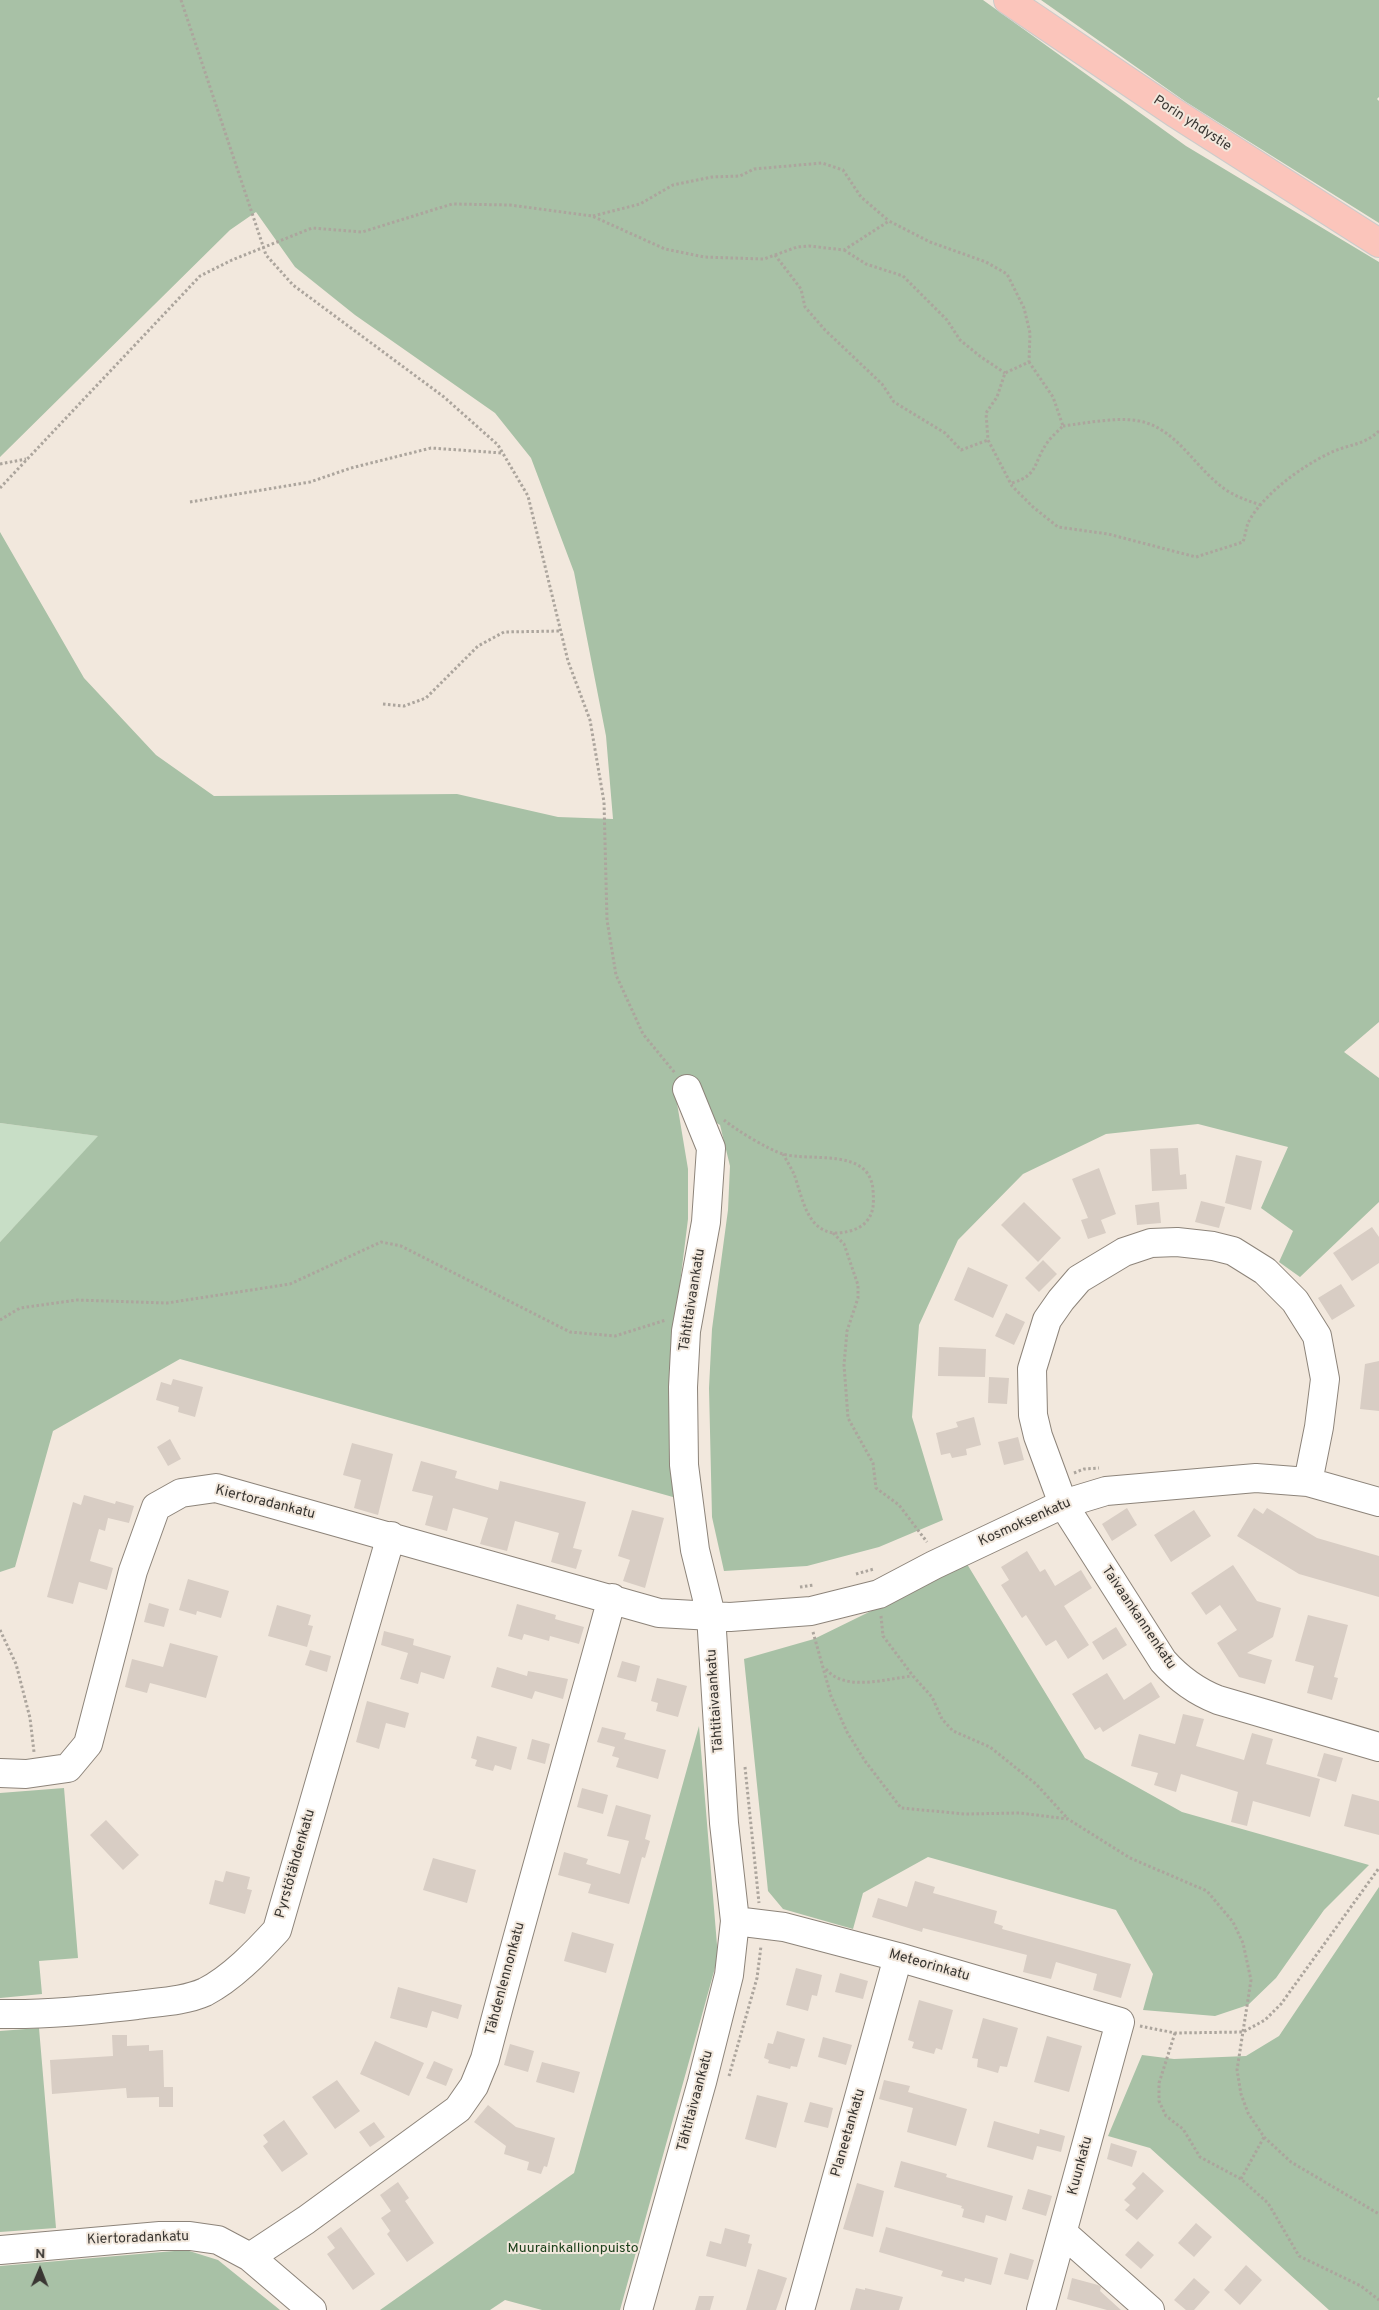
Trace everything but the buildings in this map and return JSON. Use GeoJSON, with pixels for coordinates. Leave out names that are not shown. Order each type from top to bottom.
{"type":"FeatureCollection","features":[{"type":"Feature","properties":{"kind":"main road","name":"Porin yhdystie"},"geometry":{"type":"LineString","coordinates":[[1008,0],[1175,113],[1379,244]]}},
{"type":"Feature","properties":{"kind":"street","name":"Tähtitaivaankatu"},"geometry":{"type":"LineString","coordinates":[[638,2310],[702,2082],[728,1975],[735,1921],[724,1823],[711,1615],[696,1550],[684,1464],[683,1387],[686,1331],[706,1222],[711,1148],[687,1089]]}},
{"type":"Feature","properties":{"kind":"street","name":"Taivaankannenkatu"},"geometry":{"type":"LineString","coordinates":[[1308,1482],[1319,1427],[1325,1379],[1317,1336],[1295,1301],[1265,1272],[1233,1251],[1213,1246],[1177,1242],[1151,1243],[1124,1252],[1079,1279],[1047,1320],[1032,1369],[1033,1415],[1063,1504],[1163,1661],[1179,1679],[1199,1693],[1379,1746]]}},
{"type":"Feature","properties":{"kind":"street","name":"Kosmoksenkatu"},"geometry":{"type":"LineString","coordinates":[[711,1615],[730,1617],[811,1611],[878,1581],[934,1565],[1063,1504],[1106,1492],[1256,1478],[1308,1482],[1379,1502]]}},
{"type":"Feature","properties":{"kind":"street","name":"Kiertoradankatu"},"geometry":{"type":"LineString","coordinates":[[0,1773],[37,1772],[68,1768],[88,1744],[132,1574],[156,1508],[181,1493],[216,1488],[612,1598],[659,1613],[711,1615]]}},
{"type":"Feature","properties":{"kind":"street","name":"Pyrstötähdenkatu"},"geometry":{"type":"LineString","coordinates":[[0,2014],[32,2015],[112,2008],[168,2001],[204,1992],[250,1960],[277,1930],[391,1536]]}},
{"type":"Feature","properties":{"kind":"street","name":"Tähdenlennonkatu"},"geometry":{"type":"LineString","coordinates":[[250,2257],[306,2220],[458,2109],[474,2086],[484,2059],[531,1884],[571,1749],[612,1598]]}},
{"type":"Feature","properties":{"kind":"street","name":"Meteorinkatu"},"geometry":{"type":"LineString","coordinates":[[735,1921],[784,1927],[898,1957],[1120,2022]]}},
{"type":"Feature","properties":{"kind":"street","name":"Planeetankatu"},"geometry":{"type":"LineString","coordinates":[[800,2310],[898,1957]]}},
{"type":"Feature","properties":{"kind":"street","name":"Kuunkatu"},"geometry":{"type":"LineString","coordinates":[[1041,2310],[1120,2022]]}},
{"type":"Feature","properties":{"kind":"street"},"geometry":{"type":"LineString","coordinates":[[1062,2232],[1150,2310]]}},
{"type":"Feature","properties":{"kind":"street","name":"Kiertoradankatu"},"geometry":{"type":"LineString","coordinates":[[0,2250],[114,2239],[190,2236],[218,2240],[250,2257],[312,2310]]}},
{"type":"Feature","properties":{"kind":"path"},"geometry":{"type":"LineString","coordinates":[[181,0],[266,255],[293,285],[444,397],[498,445],[528,496],[568,661],[590,720],[604,802],[607,920],[616,975],[643,1034],[687,1089]]}},
{"type":"Feature","properties":{"kind":"path"},"geometry":{"type":"LineString","coordinates":[[592,216],[640,204],[674,185],[712,177],[740,176],[754,169],[822,163],[842,170],[862,197],[889,221],[930,242],[986,262],[1006,274],[1024,308],[1030,333],[1029,362],[1053,397],[1063,426]]}},
{"type":"Feature","properties":{"kind":"path"},"geometry":{"type":"LineString","coordinates":[[0,488],[200,276],[232,260],[312,228],[362,232],[452,204],[510,205],[592,216],[665,249],[704,257],[764,259],[796,247],[809,246],[844,250],[866,264],[903,276],[946,320],[960,340],[981,358],[1005,373]]}},
{"type":"Feature","properties":{"kind":"path"},"geometry":{"type":"LineString","coordinates":[[844,250],[889,221]]}},
{"type":"Feature","properties":{"kind":"path"},"geometry":{"type":"LineString","coordinates":[[775,255],[801,289],[805,307],[825,330],[882,384],[894,402],[945,433],[961,450],[988,440]]}},
{"type":"Feature","properties":{"kind":"path"},"geometry":{"type":"LineString","coordinates":[[1029,362],[1005,373],[997,398],[986,413],[988,440],[1012,486],[1033,507],[1058,527],[1108,534],[1196,557],[1243,542],[1248,524],[1261,505],[1280,486],[1330,453],[1369,441],[1379,431]]}},
{"type":"Feature","properties":{"kind":"path"},"geometry":{"type":"LineString","coordinates":[[1012,483],[1026,478],[1038,463],[1047,443],[1063,426],[1120,420],[1146,423],[1172,436],[1224,489],[1244,500],[1261,505]]}},
{"type":"Feature","properties":{"kind":"path"},"geometry":{"type":"LineString","coordinates":[[190,502],[310,482],[351,468],[431,448],[503,453]]}},
{"type":"Feature","properties":{"kind":"path"},"geometry":{"type":"LineString","coordinates":[[0,464],[27,459]]}},
{"type":"Feature","properties":{"kind":"path"},"geometry":{"type":"LineString","coordinates":[[383,704],[404,706],[426,698],[478,646],[504,632],[561,631]]}},
{"type":"Feature","properties":{"kind":"path"},"geometry":{"type":"LineString","coordinates":[[718,1114],[733,1127],[783,1154],[843,1159],[862,1168],[872,1184],[872,1215],[863,1226],[848,1232],[833,1233]]}},
{"type":"Feature","properties":{"kind":"path"},"geometry":{"type":"LineString","coordinates":[[783,1154],[794,1174],[808,1214],[818,1227],[833,1233],[844,1244],[858,1285],[858,1298],[847,1331],[844,1365],[848,1418],[873,1463],[876,1488],[899,1505],[928,1542]]}},
{"type":"Feature","properties":{"kind":"path"},"geometry":{"type":"LineString","coordinates":[[0,1320],[20,1308],[77,1300],[167,1303],[290,1284],[381,1242],[401,1246],[570,1332],[615,1336],[666,1320],[691,1296]]}},
{"type":"Feature","properties":{"kind":"path"},"geometry":{"type":"LineString","coordinates":[[878,1581],[883,1636],[913,1676],[932,1697],[942,1719],[953,1731],[990,1747],[1036,1784],[1068,1819],[1130,1858],[1207,1891],[1233,1922],[1243,1943],[1251,1980],[1237,2070],[1241,2094],[1248,2113],[1264,2137],[1291,2162],[1379,2214]]}},
{"type":"Feature","properties":{"kind":"path"},"geometry":{"type":"LineString","coordinates":[[811,1611],[814,1639],[824,1667],[831,1696],[848,1732],[865,1761],[901,1808],[965,1814],[1020,1813],[1068,1819]]}},
{"type":"Feature","properties":{"kind":"path"},"geometry":{"type":"LineString","coordinates":[[0,1630],[16,1664],[30,1718],[37,1772]]}},
{"type":"Feature","properties":{"kind":"path"},"geometry":{"type":"LineString","coordinates":[[824,1667],[830,1674],[848,1682],[913,1676]]}},
{"type":"Feature","properties":{"kind":"path"},"geometry":{"type":"LineString","coordinates":[[1120,2022],[1175,2033],[1243,2032],[1265,2020],[1281,2004],[1379,1868]]}},
{"type":"Feature","properties":{"kind":"path"},"geometry":{"type":"LineString","coordinates":[[1175,2033],[1159,2083],[1159,2101],[1166,2116],[1183,2128],[1200,2157],[1241,2178],[1268,2203],[1299,2256],[1361,2286],[1379,2300]]}},
{"type":"Feature","properties":{"kind":"path"},"geometry":{"type":"LineString","coordinates":[[1241,2178],[1264,2137]]}},
{"type":"Feature","properties":{"kind":"green space"},"geometry":{"type":"Polygon","coordinates":[[[0,0],[983,0],[1186,146],[1379,262],[1379,1022],[1344,1052],[1379,1078],[1379,1202],[1300,1277],[1279,1262],[1293,1231],[1261,1208],[1288,1147],[1198,1124],[1106,1134],[1023,1174],[958,1240],[919,1325],[912,1417],[943,1520],[879,1547],[807,1566],[724,1571],[712,1517],[709,1388],[712,1329],[728,1210],[730,1166],[720,1125],[676,1097],[688,1169],[688,1219],[674,1332],[680,1499],[180,1359],[53,1431],[15,1567],[0,1572],[0,1242],[98,1136],[0,1123],[0,532],[84,678],[156,755],[214,796],[457,794],[558,817],[613,819],[606,736],[574,572],[531,458],[495,413],[355,315],[295,267],[256,212],[230,230],[0,457],[0,0]]]}},
{"type":"Feature","properties":{"kind":"green space"},"geometry":{"type":"Polygon","coordinates":[[[1041,0],[1379,0],[1379,97],[1377,99],[1379,101],[1379,223],[1186,102],[1041,0]]]}},
{"type":"Feature","properties":{"kind":"green space"},"geometry":{"type":"Polygon","coordinates":[[[0,1123],[99,1136],[0,1242],[0,1123]]]}},
{"type":"Feature","properties":{"kind":"green space"},"geometry":{"type":"Polygon","coordinates":[[[967,1564],[1085,1758],[1182,1812],[1369,1865],[1324,1910],[1276,1978],[1248,2005],[1215,2016],[1143,2010],[1153,1974],[1116,1910],[928,1857],[863,1893],[853,1929],[783,1909],[768,1891],[744,1659],[814,1639],[967,1564]]]}},
{"type":"Feature","properties":{"kind":"green space","name":"Muurainkallionpuisto"},"geometry":{"type":"Polygon","coordinates":[[[699,1726],[718,1957],[620,2310],[542,2310],[505,2300],[490,2310],[380,2310],[574,2173],[699,1726]]]}},
{"type":"Feature","properties":{"kind":"green space"},"geometry":{"type":"Polygon","coordinates":[[[64,1788],[78,1958],[39,1961],[42,1994],[0,1998],[0,1793],[64,1788]]]}},
{"type":"Feature","properties":{"kind":"green space"},"geometry":{"type":"Polygon","coordinates":[[[1379,1887],[1379,2310],[1329,2310],[1150,2148],[1108,2136],[1142,2055],[1174,2059],[1246,2056],[1279,2036],[1379,1887]]]}},
{"type":"Feature","properties":{"kind":"green space"},"geometry":{"type":"Polygon","coordinates":[[[39,2028],[56,2228],[0,2232],[0,2031],[39,2028]]]}},
{"type":"Feature","properties":{"kind":"green space"},"geometry":{"type":"Polygon","coordinates":[[[186,2250],[218,2260],[280,2310],[0,2310],[0,2266],[186,2250]]]}}]}
